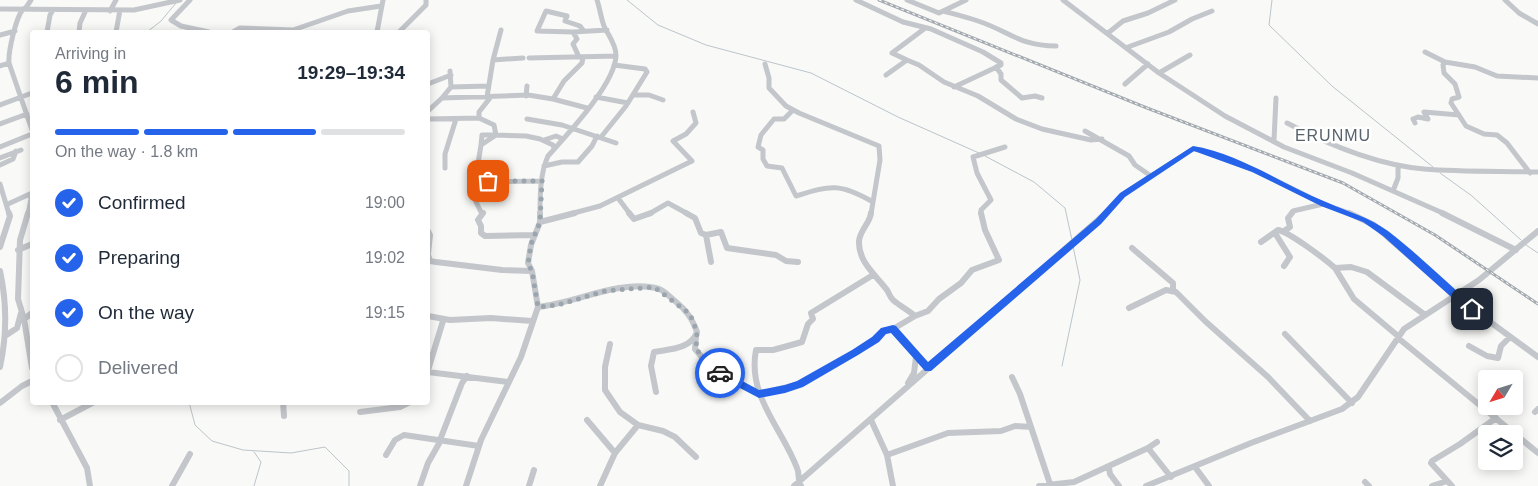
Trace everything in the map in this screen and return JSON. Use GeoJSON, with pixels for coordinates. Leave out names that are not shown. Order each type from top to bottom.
{"type":"FeatureCollection","features":[{"type":"Feature","properties":{"kind":"street"},"geometry":{"type":"LineString","coordinates":[[30,124],[9,63],[8,52],[18,15],[31,0]]}},
{"type":"Feature","properties":{"kind":"street"},"geometry":{"type":"LineString","coordinates":[[110,11],[116,0]]}},
{"type":"Feature","properties":{"kind":"street"},"geometry":{"type":"LineString","coordinates":[[154,6],[156,0]]}},
{"type":"Feature","properties":{"kind":"street"},"geometry":{"type":"LineString","coordinates":[[0,9],[110,11],[154,6],[179,0]]}},
{"type":"Feature","properties":{"kind":"street"},"geometry":{"type":"LineString","coordinates":[[190,0],[187,6],[171,20],[181,26],[200,30]]}},
{"type":"Feature","properties":{"kind":"street"},"geometry":{"type":"LineString","coordinates":[[377,30],[383,0]]}},
{"type":"Feature","properties":{"kind":"street"},"geometry":{"type":"LineString","coordinates":[[401,30],[426,2],[432,0]]}},
{"type":"Feature","properties":{"kind":"street"},"geometry":{"type":"LineString","coordinates":[[466,486],[479,446],[521,357],[538,307],[532,271],[528,264],[528,255],[540,222],[544,166],[548,156],[596,97],[612,74],[616,56],[613,42],[601,18],[598,0]]}},
{"type":"Feature","properties":{"kind":"street"},"geometry":{"type":"LineString","coordinates":[[856,0],[924,29],[931,29],[983,52],[1001,63],[1001,65],[954,87]]}},
{"type":"Feature","properties":{"kind":"street"},"geometry":{"type":"LineString","coordinates":[[906,0],[934,12],[943,11],[966,0]]}},
{"type":"Feature","properties":{"kind":"street"},"geometry":{"type":"LineString","coordinates":[[1063,0],[1128,47],[1159,73],[1225,116],[1274,140],[1284,147],[1322,160],[1445,214],[1516,250]]}},
{"type":"Feature","properties":{"kind":"street"},"geometry":{"type":"LineString","coordinates":[[1070,5],[1075,0]]}},
{"type":"Feature","properties":{"kind":"street"},"geometry":{"type":"LineString","coordinates":[[1108,33],[1124,21],[1148,14],[1175,0]]}},
{"type":"Feature","properties":{"kind":"street"},"geometry":{"type":"LineString","coordinates":[[1505,0],[1538,24]]}},
{"type":"Feature","properties":{"kind":"street"},"geometry":{"type":"LineString","coordinates":[[236,30],[240,28],[293,30],[348,11],[381,6]]}},
{"type":"Feature","properties":{"kind":"street"},"geometry":{"type":"LineString","coordinates":[[47,30],[52,10]]}},
{"type":"Feature","properties":{"kind":"street"},"geometry":{"type":"LineString","coordinates":[[79,30],[86,10]]}},
{"type":"Feature","properties":{"kind":"street"},"geometry":{"type":"LineString","coordinates":[[116,30],[120,10]]}},
{"type":"Feature","properties":{"kind":"street"},"geometry":{"type":"LineString","coordinates":[[583,30],[580,26],[565,21],[567,16],[546,11],[538,31],[559,33],[607,30]]}},
{"type":"Feature","properties":{"kind":"street"},"geometry":{"type":"LineString","coordinates":[[943,11],[979,21],[1017,40],[1040,46],[1056,46]]}},
{"type":"Feature","properties":{"kind":"street"},"geometry":{"type":"LineString","coordinates":[[1128,47],[1169,32],[1192,19],[1212,11]]}},
{"type":"Feature","properties":{"kind":"street"},"geometry":{"type":"LineString","coordinates":[[924,29],[892,53],[919,65],[954,87],[978,96],[1010,115],[1042,129],[1091,140],[1102,139]]}},
{"type":"Feature","properties":{"kind":"street"},"geometry":{"type":"LineString","coordinates":[[478,118],[479,112],[488,97],[494,47],[501,30]]}},
{"type":"Feature","properties":{"kind":"street"},"geometry":{"type":"LineString","coordinates":[[0,35],[15,31]]}},
{"type":"Feature","properties":{"kind":"street"},"geometry":{"type":"LineString","coordinates":[[553,99],[564,81],[582,63],[581,57],[573,44],[577,39],[573,32]]}},
{"type":"Feature","properties":{"kind":"street"},"geometry":{"type":"LineString","coordinates":[[1425,52],[1445,62],[1475,67],[1497,76],[1538,78]]}},
{"type":"Feature","properties":{"kind":"street"},"geometry":{"type":"LineString","coordinates":[[1159,73],[1190,55]]}},
{"type":"Feature","properties":{"kind":"street"},"geometry":{"type":"LineString","coordinates":[[529,58],[616,56]]}},
{"type":"Feature","properties":{"kind":"street"},"geometry":{"type":"LineString","coordinates":[[493,60],[523,58]]}},
{"type":"Feature","properties":{"kind":"street"},"geometry":{"type":"LineString","coordinates":[[886,75],[907,60]]}},
{"type":"Feature","properties":{"kind":"street"},"geometry":{"type":"LineString","coordinates":[[1445,62],[1442,64],[1444,73],[1453,81],[1459,97],[1452,99],[1450,103],[1459,115],[1472,130],[1484,134],[1497,135],[1507,144],[1530,173]]}},
{"type":"Feature","properties":{"kind":"street"},"geometry":{"type":"LineString","coordinates":[[0,66],[9,63]]}},
{"type":"Feature","properties":{"kind":"street"},"geometry":{"type":"LineString","coordinates":[[765,64],[769,78],[769,88],[786,106],[878,146],[882,157],[873,189],[870,220],[862,230],[859,243],[862,257],[873,275],[887,290],[892,299],[904,306],[915,316]]}},
{"type":"Feature","properties":{"kind":"street"},"geometry":{"type":"LineString","coordinates":[[1125,84],[1148,64]]}},
{"type":"Feature","properties":{"kind":"street"},"geometry":{"type":"LineString","coordinates":[[544,166],[562,162],[578,162],[599,137],[616,122],[639,89],[647,70],[614,65]]}},
{"type":"Feature","properties":{"kind":"street"},"geometry":{"type":"LineString","coordinates":[[996,67],[1001,74],[1001,80],[1022,98],[1035,96],[1042,98]]}},
{"type":"Feature","properties":{"kind":"street"},"geometry":{"type":"LineString","coordinates":[[430,83],[450,73],[451,87],[430,109]]}},
{"type":"Feature","properties":{"kind":"street"},"geometry":{"type":"LineString","coordinates":[[451,87],[488,86]]}},
{"type":"Feature","properties":{"kind":"street"},"geometry":{"type":"LineString","coordinates":[[526,96],[527,86]]}},
{"type":"Feature","properties":{"kind":"street"},"geometry":{"type":"LineString","coordinates":[[0,106],[30,94]]}},
{"type":"Feature","properties":{"kind":"street"},"geometry":{"type":"LineString","coordinates":[[633,95],[649,95],[663,100]]}},
{"type":"Feature","properties":{"kind":"street"},"geometry":{"type":"LineString","coordinates":[[442,98],[526,96],[553,99],[587,108]]}},
{"type":"Feature","properties":{"kind":"street"},"geometry":{"type":"LineString","coordinates":[[596,97],[628,103]]}},
{"type":"Feature","properties":{"kind":"street"},"geometry":{"type":"LineString","coordinates":[[1274,140],[1276,98]]}},
{"type":"Feature","properties":{"kind":"street"},"geometry":{"type":"LineString","coordinates":[[793,110],[784,119],[774,118],[758,141],[758,147],[764,150],[763,159],[767,166],[782,168],[796,196],[823,187],[836,187],[855,191],[873,202]]}},
{"type":"Feature","properties":{"kind":"street"},"geometry":{"type":"LineString","coordinates":[[540,222],[600,206],[692,161],[673,141],[684,138],[690,133],[696,123],[693,112]]}},
{"type":"Feature","properties":{"kind":"street"},"geometry":{"type":"LineString","coordinates":[[1415,123],[1413,119],[1418,117],[1428,119],[1424,112],[1459,115]]}},
{"type":"Feature","properties":{"kind":"street"},"geometry":{"type":"LineString","coordinates":[[0,124],[27,114]]}},
{"type":"Feature","properties":{"kind":"street"},"geometry":{"type":"LineString","coordinates":[[430,119],[478,118],[494,125],[496,135]]}},
{"type":"Feature","properties":{"kind":"street"},"geometry":{"type":"LineString","coordinates":[[444,168],[445,154],[456,119]]}},
{"type":"Feature","properties":{"kind":"street"},"geometry":{"type":"LineString","coordinates":[[527,119],[571,128],[616,143]]}},
{"type":"Feature","properties":{"kind":"street"},"geometry":{"type":"LineString","coordinates":[[1287,123],[1310,136],[1398,165],[1423,169],[1538,172]]}},
{"type":"Feature","properties":{"kind":"street"},"geometry":{"type":"LineString","coordinates":[[1085,131],[1129,156],[1135,165],[1151,176]]}},
{"type":"Feature","properties":{"kind":"street"},"geometry":{"type":"LineString","coordinates":[[0,147],[30,135]]}},
{"type":"Feature","properties":{"kind":"street"},"geometry":{"type":"LineString","coordinates":[[535,235],[482,235],[478,220],[483,212],[475,200],[475,182],[481,145],[496,135],[523,135],[544,140],[553,146],[554,150]]}},
{"type":"Feature","properties":{"kind":"street"},"geometry":{"type":"LineString","coordinates":[[544,140],[556,136],[563,139]]}},
{"type":"Feature","properties":{"kind":"street"},"geometry":{"type":"LineString","coordinates":[[538,307],[558,305],[605,291],[654,287],[690,314],[697,332],[696,349],[712,368],[759,394],[800,384],[855,353],[876,339],[884,331],[928,311],[939,299],[961,283],[972,270],[1000,260],[997,250],[990,243],[980,221],[981,210],[991,200],[981,184],[979,173],[973,164],[973,157],[1005,147]]}},
{"type":"Feature","properties":{"kind":"street"},"geometry":{"type":"LineString","coordinates":[[798,485],[904,389],[1098,222],[1122,195],[1190,150],[1196,148],[1255,170],[1323,204],[1355,215],[1379,228],[1456,297],[1538,357]]}},
{"type":"Feature","properties":{"kind":"street"},"geometry":{"type":"LineString","coordinates":[[0,158],[18,150],[12,160],[0,165]]}},
{"type":"Feature","properties":{"kind":"street"},"geometry":{"type":"LineString","coordinates":[[1393,191],[1398,178],[1398,165]]}},
{"type":"Feature","properties":{"kind":"street"},"geometry":{"type":"LineString","coordinates":[[475,182],[542,181]]}},
{"type":"Feature","properties":{"kind":"street"},"geometry":{"type":"LineString","coordinates":[[0,184],[8,204],[10,216],[0,247]]}},
{"type":"Feature","properties":{"kind":"street"},"geometry":{"type":"LineString","coordinates":[[8,204],[30,194]]}},
{"type":"Feature","properties":{"kind":"street"},"geometry":{"type":"LineString","coordinates":[[618,198],[629,213],[637,219],[668,203],[695,218],[701,233],[706,235],[721,232],[727,248],[776,255],[786,261],[798,262]]}},
{"type":"Feature","properties":{"kind":"street"},"geometry":{"type":"LineString","coordinates":[[30,203],[18,250],[18,299],[24,319],[30,356]]}},
{"type":"Feature","properties":{"kind":"street"},"geometry":{"type":"LineString","coordinates":[[1261,242],[1275,232],[1284,231],[1290,227],[1288,218],[1293,211],[1323,204]]}},
{"type":"Feature","properties":{"kind":"street"},"geometry":{"type":"LineString","coordinates":[[26,224],[30,220]]}},
{"type":"Feature","properties":{"kind":"street"},"geometry":{"type":"LineString","coordinates":[[1284,231],[1307,248],[1320,254],[1334,268],[1342,284],[1356,303],[1538,453]]}},
{"type":"Feature","properties":{"kind":"street"},"geometry":{"type":"LineString","coordinates":[[1146,486],[1251,443],[1342,409],[1352,403],[1398,337],[1414,322],[1456,297],[1538,231]]}},
{"type":"Feature","properties":{"kind":"street"},"geometry":{"type":"LineString","coordinates":[[1275,232],[1278,240],[1285,247],[1290,257],[1284,266]]}},
{"type":"Feature","properties":{"kind":"street"},"geometry":{"type":"LineString","coordinates":[[706,235],[711,262]]}},
{"type":"Feature","properties":{"kind":"street"},"geometry":{"type":"LineString","coordinates":[[18,250],[30,245]]}},
{"type":"Feature","properties":{"kind":"street"},"geometry":{"type":"LineString","coordinates":[[1132,248],[1173,283],[1173,291]]}},
{"type":"Feature","properties":{"kind":"street"},"geometry":{"type":"LineString","coordinates":[[430,258],[436,262],[502,270],[532,271]]}},
{"type":"Feature","properties":{"kind":"street"},"geometry":{"type":"LineString","coordinates":[[1334,268],[1351,267],[1367,272],[1425,315]]}},
{"type":"Feature","properties":{"kind":"street"},"geometry":{"type":"LineString","coordinates":[[0,271],[4,284],[5,336],[0,367]]}},
{"type":"Feature","properties":{"kind":"street"},"geometry":{"type":"LineString","coordinates":[[798,485],[798,469],[759,394],[754,357],[756,350],[773,350],[802,342],[808,324],[813,319],[811,313],[873,275]]}},
{"type":"Feature","properties":{"kind":"street"},"geometry":{"type":"LineString","coordinates":[[1129,308],[1166,290],[1173,291],[1187,302],[1205,322],[1268,377],[1310,421]]}},
{"type":"Feature","properties":{"kind":"street"},"geometry":{"type":"LineString","coordinates":[[5,336],[15,331],[20,322],[22,311]]}},
{"type":"Feature","properties":{"kind":"street"},"geometry":{"type":"LineString","coordinates":[[24,319],[30,314]]}},
{"type":"Feature","properties":{"kind":"street"},"geometry":{"type":"LineString","coordinates":[[430,317],[443,321],[473,321],[486,318],[532,320]]}},
{"type":"Feature","properties":{"kind":"street"},"geometry":{"type":"LineString","coordinates":[[430,364],[443,321]]}},
{"type":"Feature","properties":{"kind":"street"},"geometry":{"type":"LineString","coordinates":[[893,328],[916,357],[928,368]]}},
{"type":"Feature","properties":{"kind":"street"},"geometry":{"type":"LineString","coordinates":[[1285,334],[1352,403]]}},
{"type":"Feature","properties":{"kind":"street"},"geometry":{"type":"LineString","coordinates":[[656,392],[651,366],[654,352],[688,344],[696,336]]}},
{"type":"Feature","properties":{"kind":"street"},"geometry":{"type":"LineString","coordinates":[[1469,346],[1487,356],[1498,358],[1501,346],[1510,337]]}},
{"type":"Feature","properties":{"kind":"street"},"geometry":{"type":"LineString","coordinates":[[610,344],[605,367],[605,390],[620,412],[638,425],[663,431],[675,437],[696,457]]}},
{"type":"Feature","properties":{"kind":"street"},"geometry":{"type":"LineString","coordinates":[[904,389],[914,373],[916,357]]}},
{"type":"Feature","properties":{"kind":"street"},"geometry":{"type":"LineString","coordinates":[[430,371],[508,382]]}},
{"type":"Feature","properties":{"kind":"street"},"geometry":{"type":"LineString","coordinates":[[420,486],[428,463],[440,440],[467,376]]}},
{"type":"Feature","properties":{"kind":"street"},"geometry":{"type":"LineString","coordinates":[[1012,377],[1020,394],[1022,406],[1050,484]]}},
{"type":"Feature","properties":{"kind":"street"},"geometry":{"type":"LineString","coordinates":[[0,404],[22,386],[30,382]]}},
{"type":"Feature","properties":{"kind":"street"},"geometry":{"type":"LineString","coordinates":[[53,405],[87,468],[90,486]]}},
{"type":"Feature","properties":{"kind":"street"},"geometry":{"type":"LineString","coordinates":[[60,420],[88,405]]}},
{"type":"Feature","properties":{"kind":"street"},"geometry":{"type":"LineString","coordinates":[[283,405],[282,412],[284,416]]}},
{"type":"Feature","properties":{"kind":"street"},"geometry":{"type":"LineString","coordinates":[[360,412],[404,405]]}},
{"type":"Feature","properties":{"kind":"street"},"geometry":{"type":"LineString","coordinates":[[1449,483],[1433,467],[1432,460],[1460,444],[1496,418]]}},
{"type":"Feature","properties":{"kind":"street"},"geometry":{"type":"LineString","coordinates":[[587,420],[615,453]]}},
{"type":"Feature","properties":{"kind":"street"},"geometry":{"type":"LineString","coordinates":[[871,420],[887,455],[892,486]]}},
{"type":"Feature","properties":{"kind":"street"},"geometry":{"type":"LineString","coordinates":[[600,486],[615,453],[638,425]]}},
{"type":"Feature","properties":{"kind":"street"},"geometry":{"type":"LineString","coordinates":[[887,455],[894,450],[920,444],[948,433],[1001,431],[1015,426],[1031,427]]}},
{"type":"Feature","properties":{"kind":"street"},"geometry":{"type":"LineString","coordinates":[[386,456],[396,440],[404,435],[479,446]]}},
{"type":"Feature","properties":{"kind":"street"},"geometry":{"type":"LineString","coordinates":[[1039,486],[1074,482],[1109,468],[1157,442]]}},
{"type":"Feature","properties":{"kind":"street"},"geometry":{"type":"LineString","coordinates":[[1148,448],[1171,477]]}},
{"type":"Feature","properties":{"kind":"street"},"geometry":{"type":"LineString","coordinates":[[172,486],[190,454]]}},
{"type":"Feature","properties":{"kind":"street"},"geometry":{"type":"LineString","coordinates":[[1195,467],[1208,486]]}},
{"type":"Feature","properties":{"kind":"street"},"geometry":{"type":"LineString","coordinates":[[1109,468],[1110,474],[1119,486]]}},
{"type":"Feature","properties":{"kind":"street"},"geometry":{"type":"LineString","coordinates":[[529,486],[534,470]]}},
{"type":"Feature","properties":{"kind":"street"},"geometry":{"type":"LineString","coordinates":[[1432,486],[1449,483]]}},
{"type":"Feature","properties":{"kind":"waterway"},"geometry":{"type":"LineString","coordinates":[[627,0],[658,25],[706,45],[811,73],[898,117],[979,153]]}},
{"type":"Feature","properties":{"kind":"waterway"},"geometry":{"type":"LineString","coordinates":[[1272,0],[1269,25],[1332,86],[1433,167]]}},
{"type":"Feature","properties":{"kind":"waterway"},"geometry":{"type":"LineString","coordinates":[[150,30],[161,21],[176,3]]}},
{"type":"Feature","properties":{"kind":"waterway"},"geometry":{"type":"LineString","coordinates":[[985,156],[1034,182],[1065,208],[1072,240]]}},
{"type":"Feature","properties":{"kind":"waterway"},"geometry":{"type":"LineString","coordinates":[[1440,173],[1472,196],[1521,240]]}},
{"type":"Feature","properties":{"kind":"waterway"},"geometry":{"type":"LineString","coordinates":[[1526,245],[1538,253]]}},
{"type":"Feature","properties":{"kind":"waterway"},"geometry":{"type":"LineString","coordinates":[[1062,366],[1080,280],[1073,246]]}},
{"type":"Feature","properties":{"kind":"waterway"},"geometry":{"type":"LineString","coordinates":[[190,405],[195,425],[212,441],[243,450],[291,453],[325,447],[349,471],[349,486]]}},
{"type":"Feature","properties":{"kind":"waterway"},"geometry":{"type":"LineString","coordinates":[[254,452],[261,462],[254,486]]}},
{"type":"Feature","properties":{"kind":"railway"},"geometry":{"type":"LineString","coordinates":[[879,0],[1147,108],[1343,183],[1435,235],[1538,304]]}},
{"type":"Feature","properties":{"kind":"way so far"},"geometry":{"type":"LineString","coordinates":[[488,181],[542,181],[540,222],[528,255],[528,264],[532,271],[532,281],[538,307],[558,305],[605,291],[648,286],[658,288],[690,314],[697,332],[696,349],[712,368],[720,373]]}},
{"type":"Feature","properties":{"kind":"district","name":"ERUNMU"},"geometry":{"type":"Point","coordinates":[1333,135]}},
{"type":"Feature","properties":{"kind":"route"},"geometry":{"type":"LineString","coordinates":[[720,373],[759,394],[785,389],[800,384],[834,363],[855,353],[876,339],[884,331],[893,328],[916,357],[928,368],[1098,222],[1112,209],[1122,195],[1170,162],[1196,148],[1255,170],[1323,204],[1366,220],[1386,233],[1456,297],[1472,309]]}}]}
